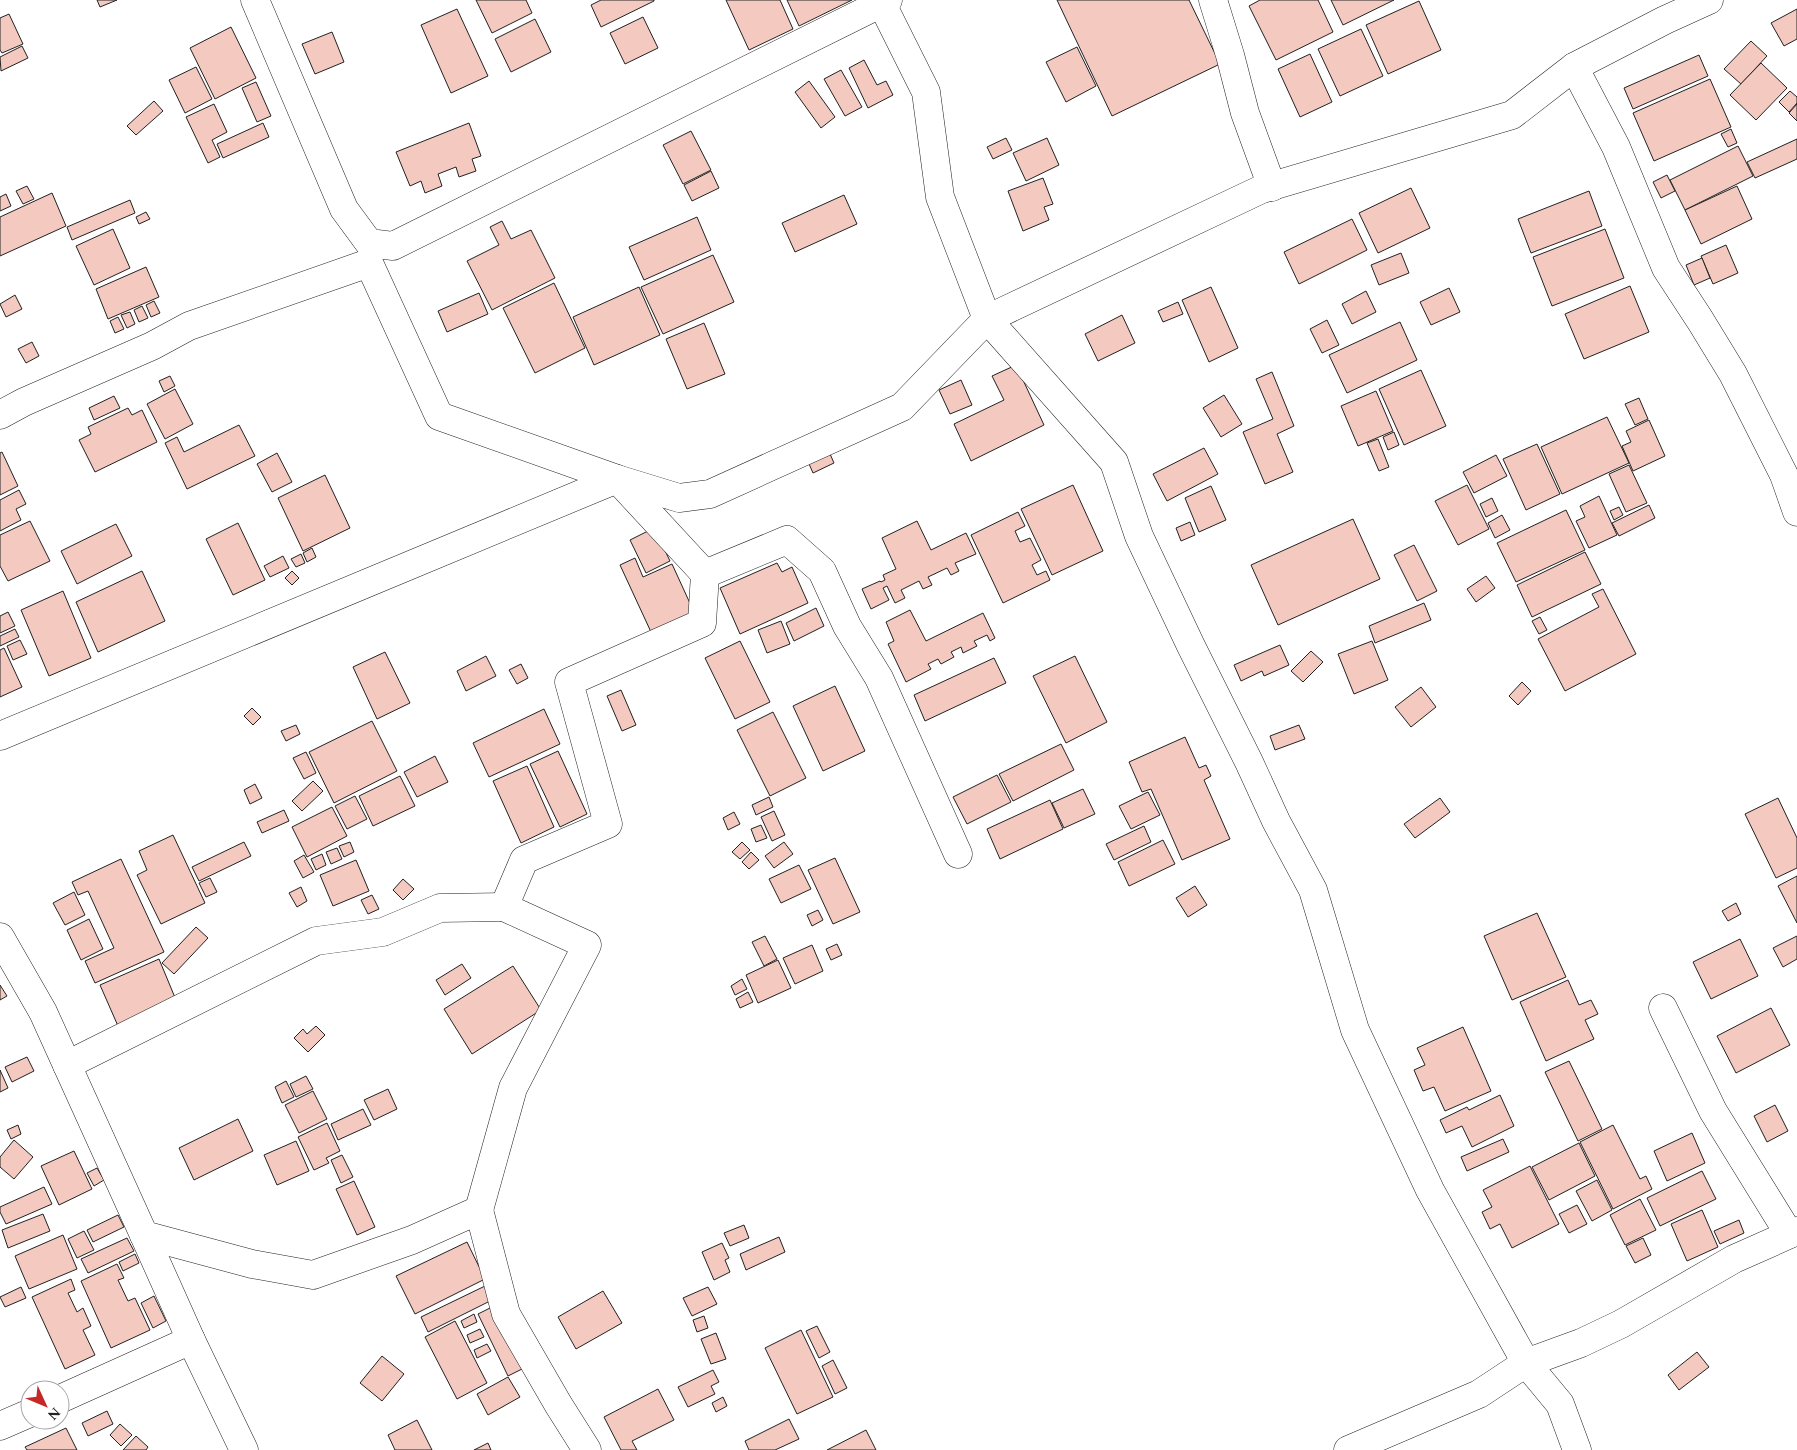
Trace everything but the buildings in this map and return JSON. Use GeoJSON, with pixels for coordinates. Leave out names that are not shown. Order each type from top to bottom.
{"type":"FeatureCollection","features":[{"type":"Feature","properties":{"kind":"street"},"geometry":{"type":"LineString","coordinates":[[255,0],[344,209],[369,243],[393,246],[883,1],[926,92],[940,197],[987,319],[1114,462],[1139,536],[1276,821],[1313,890],[1355,1030],[1430,1190],[1526,1363],[1560,1404],[1577,1450]]}},
{"type":"Feature","properties":{"kind":"street"},"geometry":{"type":"LineString","coordinates":[[1213,0],[1230,55],[1245,114],[1272,186]]}},
{"type":"Feature","properties":{"kind":"street"},"geometry":{"type":"LineString","coordinates":[[0,415],[24,402],[152,346],[189,326],[369,262],[439,416],[617,479],[679,498],[710,494],[902,407],[987,319],[1262,189],[1512,115],[1574,67],[1665,20],[1709,0]]}},
{"type":"Feature","properties":{"kind":"street"},"geometry":{"type":"LineString","coordinates":[[1574,67],[1616,146],[1666,268],[1733,374],[1784,476],[1797,512]]}},
{"type":"Feature","properties":{"kind":"street"},"geometry":{"type":"LineString","coordinates":[[504,907],[524,860],[608,824],[569,682],[702,623],[705,574],[617,479]]}},
{"type":"Feature","properties":{"kind":"street"},"geometry":{"type":"LineString","coordinates":[[0,736],[617,479]]}},
{"type":"Feature","properties":{"kind":"street"},"geometry":{"type":"LineString","coordinates":[[705,574],[787,540],[822,571],[847,626],[879,678],[958,854]]}},
{"type":"Feature","properties":{"kind":"street"},"geometry":{"type":"LineString","coordinates":[[67,1065],[316,941],[383,932],[440,908],[504,907],[587,945],[513,1088],[479,1210],[506,1314],[587,1450]]}},
{"type":"Feature","properties":{"kind":"street"},"geometry":{"type":"LineString","coordinates":[[0,937],[43,1012],[191,1340],[244,1450]]}},
{"type":"Feature","properties":{"kind":"street"},"geometry":{"type":"LineString","coordinates":[[1348,1450],[1480,1394],[1526,1363],[1580,1343],[1621,1324],[1734,1259],[1793,1233],[1713,1111],[1663,1008]]}},
{"type":"Feature","properties":{"kind":"street"},"geometry":{"type":"LineString","coordinates":[[144,1235],[252,1264],[313,1275],[412,1240],[479,1210]]}},
{"type":"Feature","properties":{"kind":"street"},"geometry":{"type":"LineString","coordinates":[[70,1394],[191,1340]]}},
{"type":"Feature","properties":{"kind":"street"},"geometry":{"type":"LineString","coordinates":[[0,1426],[20,1417]]}}]}
